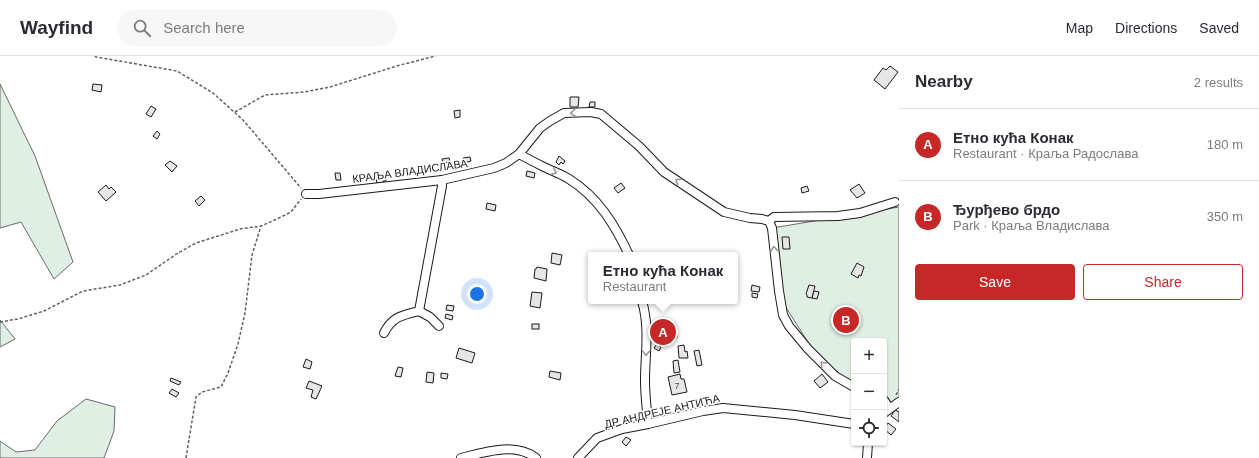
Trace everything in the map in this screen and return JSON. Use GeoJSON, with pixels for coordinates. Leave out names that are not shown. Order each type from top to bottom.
{"type":"FeatureCollection","features":[{"type":"Feature","properties":{"kind":"street","name":"КРАЉА ВЛАДИСЛАВА"},"geometry":{"type":"LineString","coordinates":[[306,194],[319,194],[442,180],[494,168],[506,163],[519,154],[540,128],[564,114],[591,112],[600,114],[640,146],[664,172],[701,198],[724,212],[769,221]]}},
{"type":"Feature","properties":{"kind":"street"},"geometry":{"type":"LineString","coordinates":[[519,154],[544,168],[567,178],[598,203],[618,231],[628,252]]}},
{"type":"Feature","properties":{"kind":"street"},"geometry":{"type":"LineString","coordinates":[[419,311],[442,180]]}},
{"type":"Feature","properties":{"kind":"street"},"geometry":{"type":"LineString","coordinates":[[851,385],[835,376],[808,349],[789,326],[783,315],[772,228],[769,221],[774,217],[817,217],[860,212],[895,202]]}},
{"type":"Feature","properties":{"kind":"street"},"geometry":{"type":"LineString","coordinates":[[643,304],[647,325],[645,381],[648,424]]}},
{"type":"Feature","properties":{"kind":"street"},"geometry":{"type":"LineString","coordinates":[[384,333],[392,320],[404,314],[419,311],[430,317],[439,326]]}},
{"type":"Feature","properties":{"kind":"street"},"geometry":{"type":"LineString","coordinates":[[887,408],[899,402]]}},
{"type":"Feature","properties":{"kind":"street","name":"ДР АНДРЕЈЕ АНТИЋА"},"geometry":{"type":"LineString","coordinates":[[578,458],[597,438],[622,429],[723,408],[795,415],[851,424]]}},
{"type":"Feature","properties":{"kind":"street"},"geometry":{"type":"LineString","coordinates":[[867,458],[868,446]]}},
{"type":"Feature","properties":{"kind":"street"},"geometry":{"type":"LineString","coordinates":[[461,458],[490,451],[514,449],[525,451],[536,458]]}},
{"type":"Feature","properties":{"kind":"path"},"geometry":{"type":"LineString","coordinates":[[0,322],[18,319],[44,311],[83,291],[124,284],[146,275],[178,253],[196,243],[240,229],[261,226],[291,212],[306,194],[235,112],[213,93],[177,71],[95,56]]}},
{"type":"Feature","properties":{"kind":"path"},"geometry":{"type":"LineString","coordinates":[[235,112],[265,95],[304,92],[330,87],[400,65],[436,56]]}},
{"type":"Feature","properties":{"kind":"path"},"geometry":{"type":"LineString","coordinates":[[186,458],[196,397],[202,392],[221,387],[228,373],[238,344],[245,313],[252,255],[261,226]]}},
{"type":"Feature","properties":{"kind":"green space"},"geometry":{"type":"Polygon","coordinates":[[[0,84],[35,156],[73,262],[54,279],[21,222],[0,228],[0,84]]]}},
{"type":"Feature","properties":{"kind":"green space"},"geometry":{"type":"Polygon","coordinates":[[[899,207],[899,405],[887,405],[887,338],[851,338],[851,382],[818,358],[780,298],[772,228],[899,207]]]}},
{"type":"Feature","properties":{"kind":"green space"},"geometry":{"type":"Polygon","coordinates":[[[0,320],[15,339],[0,347],[0,320]]]}},
{"type":"Feature","properties":{"kind":"green space"},"geometry":{"type":"Polygon","coordinates":[[[86,399],[115,407],[114,431],[104,458],[0,458],[0,441],[16,452],[35,450],[57,421],[86,399]]]}},
{"type":"Feature","properties":{"kind":"building"},"geometry":{"type":"Polygon","coordinates":[[[890,66],[898,72],[885,89],[874,80],[883,68],[886,70],[890,66]]]}},
{"type":"Feature","properties":{"kind":"building"},"geometry":{"type":"Polygon","coordinates":[[[93,84],[102,85],[101,92],[92,90],[93,84]]]}},
{"type":"Feature","properties":{"kind":"building"},"geometry":{"type":"Polygon","coordinates":[[[570,97],[579,97],[578,107],[570,107],[570,97]]]}},
{"type":"Feature","properties":{"kind":"building"},"geometry":{"type":"Polygon","coordinates":[[[590,102],[595,102],[595,107],[589,107],[590,102]]]}},
{"type":"Feature","properties":{"kind":"building"},"geometry":{"type":"Polygon","coordinates":[[[151,106],[156,109],[151,117],[146,114],[151,106]]]}},
{"type":"Feature","properties":{"kind":"building"},"geometry":{"type":"Polygon","coordinates":[[[460,110],[460,117],[455,118],[454,111],[460,110]]]}},
{"type":"Feature","properties":{"kind":"building"},"geometry":{"type":"Polygon","coordinates":[[[157,131],[160,134],[157,139],[153,136],[157,131]]]}},
{"type":"Feature","properties":{"kind":"building"},"geometry":{"type":"Polygon","coordinates":[[[559,156],[565,161],[563,164],[561,162],[559,165],[556,162],[559,156]]]}},
{"type":"Feature","properties":{"kind":"building"},"geometry":{"type":"Polygon","coordinates":[[[470,157],[471,161],[464,163],[463,158],[470,157]]]}},
{"type":"Feature","properties":{"kind":"building"},"geometry":{"type":"Polygon","coordinates":[[[449,158],[450,162],[443,163],[442,159],[449,158]]]}},
{"type":"Feature","properties":{"kind":"building"},"geometry":{"type":"Polygon","coordinates":[[[170,161],[177,166],[172,172],[165,165],[170,161]]]}},
{"type":"Feature","properties":{"kind":"building"},"geometry":{"type":"Polygon","coordinates":[[[527,171],[535,173],[534,178],[526,176],[527,171]]]}},
{"type":"Feature","properties":{"kind":"building"},"geometry":{"type":"Polygon","coordinates":[[[335,173],[340,173],[341,180],[336,180],[335,173]]]}},
{"type":"Feature","properties":{"kind":"building"},"geometry":{"type":"Polygon","coordinates":[[[376,176],[385,176],[386,181],[383,181],[384,185],[377,185],[376,176]]]}},
{"type":"Feature","properties":{"kind":"building"},"geometry":{"type":"Polygon","coordinates":[[[621,183],[625,188],[618,193],[614,188],[621,183]]]}},
{"type":"Feature","properties":{"kind":"building"},"geometry":{"type":"Polygon","coordinates":[[[859,184],[865,193],[857,198],[850,190],[859,184]]]}},
{"type":"Feature","properties":{"kind":"building"},"geometry":{"type":"Polygon","coordinates":[[[106,185],[109,189],[111,187],[116,192],[106,201],[98,192],[106,185]]]}},
{"type":"Feature","properties":{"kind":"building"},"geometry":{"type":"Polygon","coordinates":[[[807,186],[809,191],[802,193],[801,188],[807,186]]]}},
{"type":"Feature","properties":{"kind":"building"},"geometry":{"type":"Polygon","coordinates":[[[201,196],[205,200],[199,206],[195,201],[201,196]]]}},
{"type":"Feature","properties":{"kind":"building"},"geometry":{"type":"Polygon","coordinates":[[[487,203],[496,205],[495,211],[486,209],[487,203]]]}},
{"type":"Feature","properties":{"kind":"building"},"geometry":{"type":"Polygon","coordinates":[[[782,237],[789,237],[790,249],[783,249],[782,237]]]}},
{"type":"Feature","properties":{"kind":"building"},"geometry":{"type":"Polygon","coordinates":[[[552,253],[562,255],[560,265],[551,263],[552,253]]]}},
{"type":"Feature","properties":{"kind":"building"},"geometry":{"type":"Polygon","coordinates":[[[857,263],[864,267],[861,276],[859,275],[858,278],[851,274],[857,263]]]}},
{"type":"Feature","properties":{"kind":"building"},"geometry":{"type":"Polygon","coordinates":[[[537,267],[547,269],[546,281],[534,278],[535,269],[537,267]]]}},
{"type":"Feature","properties":{"kind":"building"},"geometry":{"type":"Polygon","coordinates":[[[752,285],[760,287],[759,292],[751,291],[752,285]]]}},
{"type":"Feature","properties":{"kind":"building"},"geometry":{"type":"Polygon","coordinates":[[[809,285],[815,286],[812,298],[807,297],[806,294],[809,285]]]}},
{"type":"Feature","properties":{"kind":"building"},"geometry":{"type":"Polygon","coordinates":[[[814,291],[819,292],[817,299],[812,298],[814,291]]]}},
{"type":"Feature","properties":{"kind":"building"},"geometry":{"type":"Polygon","coordinates":[[[532,292],[542,293],[540,308],[530,306],[532,292]]]}},
{"type":"Feature","properties":{"kind":"building"},"geometry":{"type":"Polygon","coordinates":[[[752,293],[758,294],[757,298],[752,297],[752,293]]]}},
{"type":"Feature","properties":{"kind":"building"},"geometry":{"type":"Polygon","coordinates":[[[447,305],[454,306],[453,311],[446,310],[447,305]]]}},
{"type":"Feature","properties":{"kind":"building"},"geometry":{"type":"Polygon","coordinates":[[[446,314],[453,316],[452,320],[445,318],[446,314]]]}},
{"type":"Feature","properties":{"kind":"building"},"geometry":{"type":"Polygon","coordinates":[[[532,324],[539,324],[539,329],[532,329],[532,324]]]}},
{"type":"Feature","properties":{"kind":"building"},"geometry":{"type":"Polygon","coordinates":[[[654,326],[671,326],[671,338],[654,338],[654,326]]]}},
{"type":"Feature","properties":{"kind":"building"},"geometry":{"type":"Polygon","coordinates":[[[671,326],[676,326],[677,338],[671,338],[671,326]]]}},
{"type":"Feature","properties":{"kind":"building"},"geometry":{"type":"Polygon","coordinates":[[[657,344],[661,347],[659,351],[654,348],[657,344]]]}},
{"type":"Feature","properties":{"kind":"building"},"geometry":{"type":"Polygon","coordinates":[[[684,345],[688,358],[679,358],[678,346],[684,345]]]}},
{"type":"Feature","properties":{"kind":"building"},"geometry":{"type":"Polygon","coordinates":[[[459,348],[475,353],[472,363],[456,358],[459,348]]]}},
{"type":"Feature","properties":{"kind":"building"},"geometry":{"type":"Polygon","coordinates":[[[699,350],[702,365],[697,366],[694,351],[699,350]]]}},
{"type":"Feature","properties":{"kind":"building"},"geometry":{"type":"Polygon","coordinates":[[[306,359],[312,362],[310,369],[303,367],[306,359]]]}},
{"type":"Feature","properties":{"kind":"building"},"geometry":{"type":"Polygon","coordinates":[[[678,360],[680,372],[674,373],[673,361],[678,360]]]}},
{"type":"Feature","properties":{"kind":"building"},"geometry":{"type":"Polygon","coordinates":[[[398,367],[403,368],[401,377],[395,376],[398,367]]]}},
{"type":"Feature","properties":{"kind":"building"},"geometry":{"type":"Polygon","coordinates":[[[550,371],[561,373],[560,380],[549,377],[550,371]]]}},
{"type":"Feature","properties":{"kind":"building"},"geometry":{"type":"Polygon","coordinates":[[[427,372],[434,373],[433,383],[426,382],[427,372]]]}},
{"type":"Feature","properties":{"kind":"building"},"geometry":{"type":"Polygon","coordinates":[[[441,373],[448,374],[447,379],[441,378],[441,373]]]}},
{"type":"Feature","properties":{"kind":"building"},"geometry":{"type":"Polygon","coordinates":[[[680,374],[681,379],[684,379],[687,392],[672,395],[668,377],[680,374]]]}},
{"type":"Feature","properties":{"kind":"building"},"geometry":{"type":"Polygon","coordinates":[[[822,374],[828,382],[820,388],[814,381],[822,374]]]}},
{"type":"Feature","properties":{"kind":"building"},"geometry":{"type":"Polygon","coordinates":[[[171,378],[181,382],[179,385],[170,381],[171,378]]]}},
{"type":"Feature","properties":{"kind":"building"},"geometry":{"type":"Polygon","coordinates":[[[309,381],[322,386],[316,399],[311,397],[313,390],[306,388],[309,381]]]}},
{"type":"Feature","properties":{"kind":"building"},"geometry":{"type":"Polygon","coordinates":[[[172,389],[179,393],[176,397],[169,393],[172,389]]]}},
{"type":"Feature","properties":{"kind":"building"},"geometry":{"type":"Polygon","coordinates":[[[895,410],[899,412],[899,422],[891,416],[895,410]]]}},
{"type":"Feature","properties":{"kind":"building"},"geometry":{"type":"Polygon","coordinates":[[[888,423],[896,429],[891,435],[887,432],[888,423]]]}},
{"type":"Feature","properties":{"kind":"building"},"geometry":{"type":"Polygon","coordinates":[[[626,437],[631,440],[626,446],[622,442],[626,437]]]}},
{"type":"Feature","properties":{"kind":"place","name":"Ђурђево брдо"},"geometry":{"type":"Point","coordinates":[846,320]}},
{"type":"Feature","properties":{"kind":"place","name":"Етно кућа Конак"},"geometry":{"type":"Point","coordinates":[663,332]}}]}
